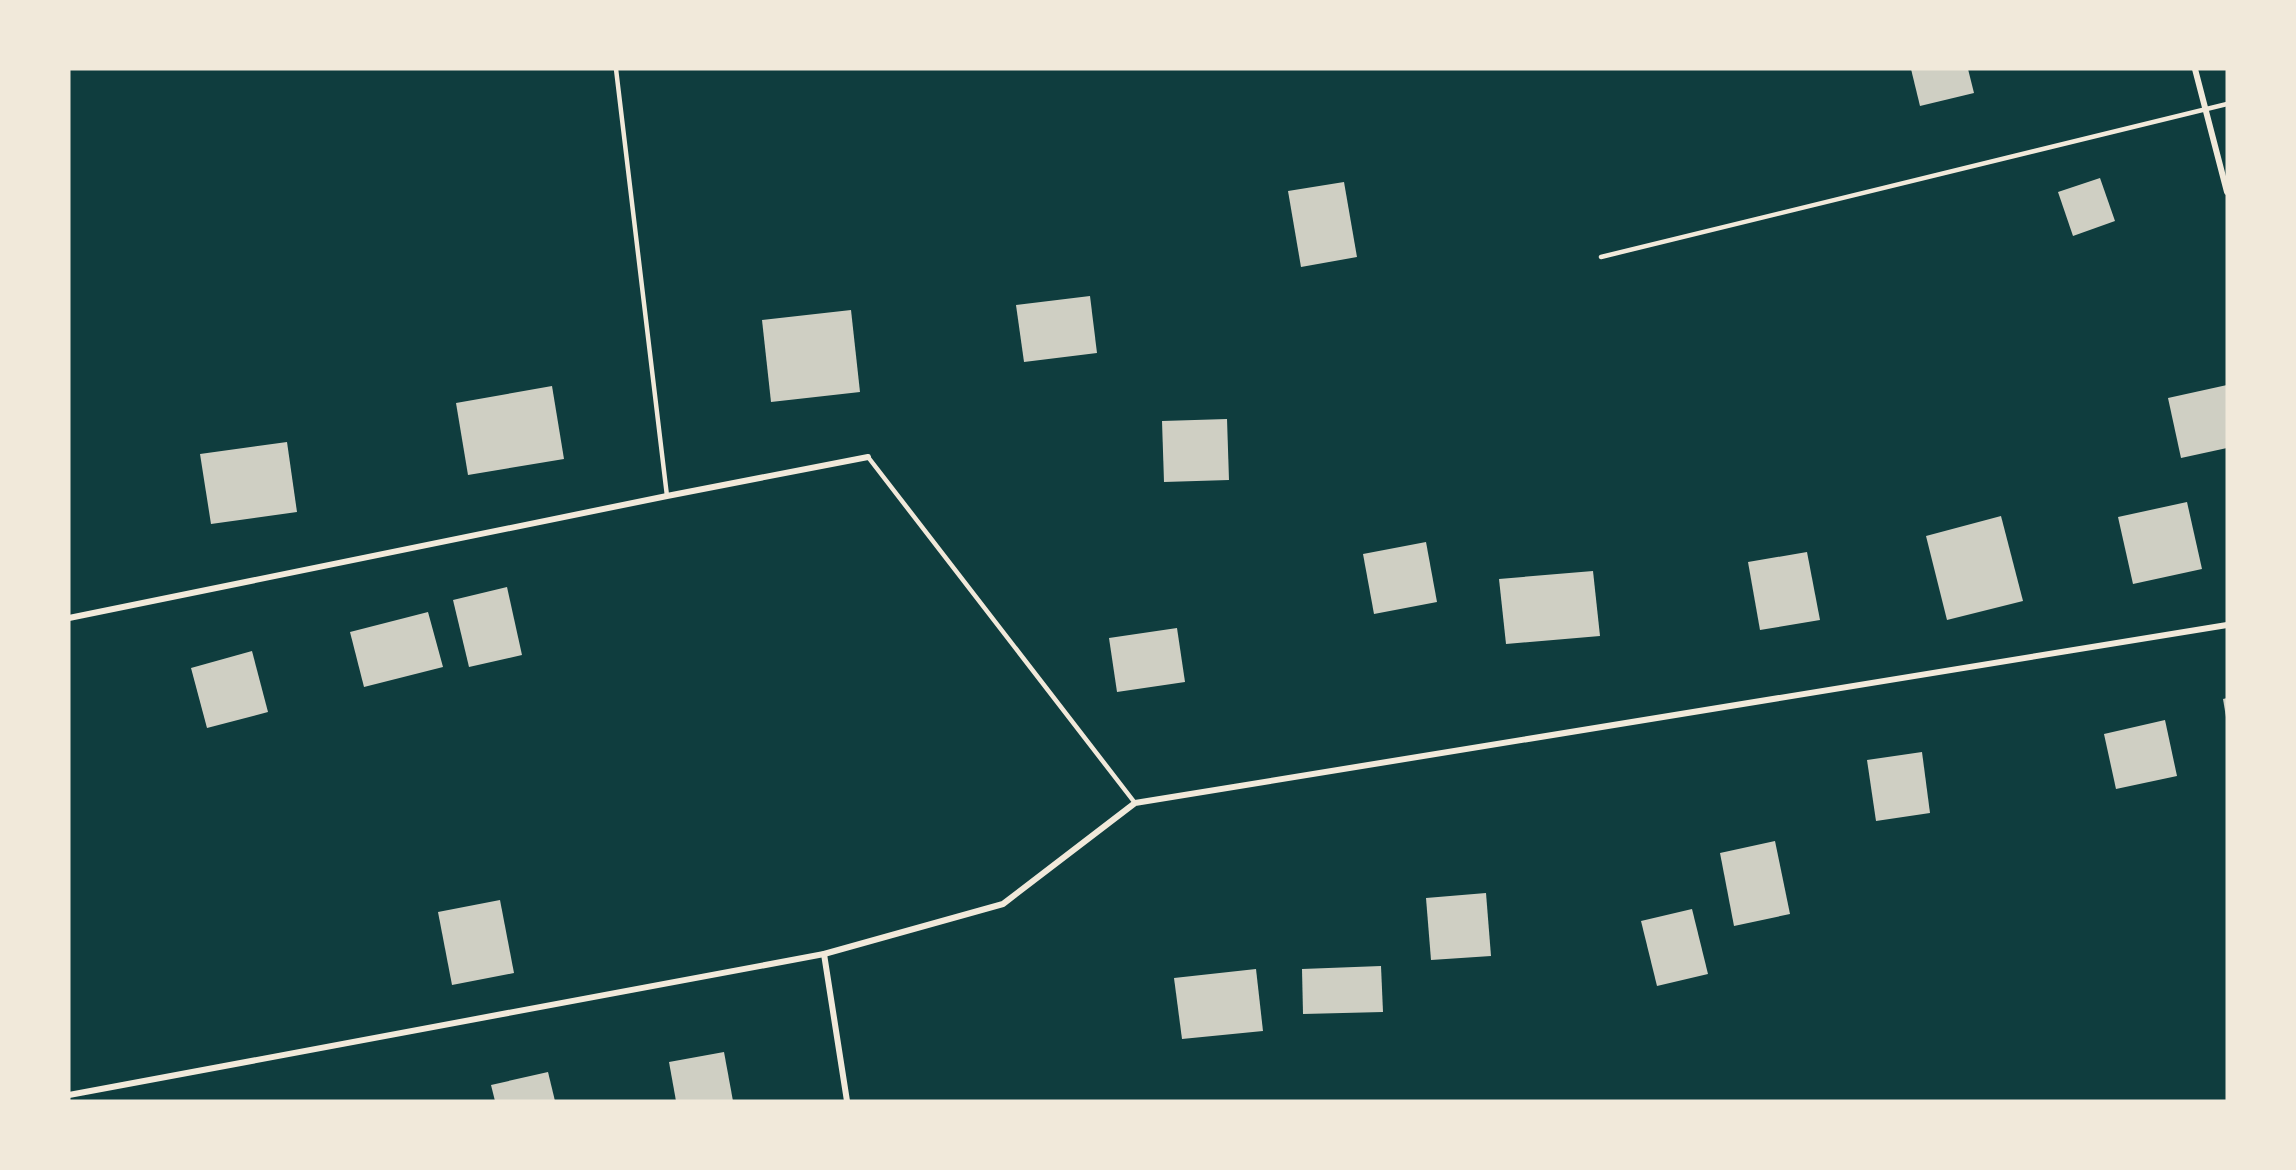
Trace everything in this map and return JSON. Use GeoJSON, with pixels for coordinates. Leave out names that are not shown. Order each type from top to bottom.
{"type":"FeatureCollection","features":[{"type":"Feature","properties":{"kind":"street"},"geometry":{"type":"LineString","coordinates":[[2195,69],[2227,192]]}},
{"type":"Feature","properties":{"kind":"street"},"geometry":{"type":"LineString","coordinates":[[69,618],[868,457]]}},
{"type":"Feature","properties":{"kind":"street"},"geometry":{"type":"LineString","coordinates":[[69,1095],[824,954],[1003,904],[1135,803],[2227,625]]}},
{"type":"Feature","properties":{"kind":"street"},"geometry":{"type":"LineString","coordinates":[[824,954],[846,1101]]}},
{"type":"Feature","properties":{"kind":"lane"},"geometry":{"type":"LineString","coordinates":[[616,69],[667,496]]}},
{"type":"Feature","properties":{"kind":"lane"},"geometry":{"type":"LineString","coordinates":[[1602,257],[2227,104]]}},
{"type":"Feature","properties":{"kind":"lane"},"geometry":{"type":"LineString","coordinates":[[868,457],[1135,803]]}},
{"type":"Feature","properties":{"kind":"building"},"geometry":{"type":"Polygon","coordinates":[[[1911,69],[1968,69],[1974,93],[1920,106],[1911,69]]]}},
{"type":"Feature","properties":{"kind":"building"},"geometry":{"type":"Polygon","coordinates":[[[2100,178],[2115,221],[2073,236],[2058,192],[2100,178]]]}},
{"type":"Feature","properties":{"kind":"building"},"geometry":{"type":"Polygon","coordinates":[[[1344,182],[1357,257],[1301,267],[1288,191],[1344,182]]]}},
{"type":"Feature","properties":{"kind":"building"},"geometry":{"type":"Polygon","coordinates":[[[1090,296],[1097,353],[1024,362],[1016,305],[1090,296]]]}},
{"type":"Feature","properties":{"kind":"building"},"geometry":{"type":"Polygon","coordinates":[[[851,310],[860,392],[771,402],[762,320],[851,310]]]}},
{"type":"Feature","properties":{"kind":"building"},"geometry":{"type":"Polygon","coordinates":[[[2227,385],[2227,448],[2181,458],[2168,398],[2227,385]]]}},
{"type":"Feature","properties":{"kind":"building"},"geometry":{"type":"Polygon","coordinates":[[[552,386],[564,459],[468,475],[456,403],[552,386]]]}},
{"type":"Feature","properties":{"kind":"building"},"geometry":{"type":"Polygon","coordinates":[[[1227,419],[1229,480],[1164,482],[1162,421],[1227,419]]]}},
{"type":"Feature","properties":{"kind":"building"},"geometry":{"type":"Polygon","coordinates":[[[287,442],[297,512],[211,524],[200,454],[287,442]]]}},
{"type":"Feature","properties":{"kind":"building"},"geometry":{"type":"Polygon","coordinates":[[[2187,502],[2202,569],[2133,584],[2118,517],[2187,502]]]}},
{"type":"Feature","properties":{"kind":"building"},"geometry":{"type":"Polygon","coordinates":[[[2001,516],[2023,601],[1947,620],[1926,536],[2001,516]]]}},
{"type":"Feature","properties":{"kind":"building"},"geometry":{"type":"Polygon","coordinates":[[[1426,542],[1437,602],[1374,614],[1363,554],[1426,542]]]}},
{"type":"Feature","properties":{"kind":"building"},"geometry":{"type":"Polygon","coordinates":[[[1807,552],[1820,620],[1760,630],[1748,562],[1807,552]]]}},
{"type":"Feature","properties":{"kind":"building"},"geometry":{"type":"Polygon","coordinates":[[[1593,571],[1600,636],[1506,644],[1499,579],[1593,571]]]}},
{"type":"Feature","properties":{"kind":"building"},"geometry":{"type":"Polygon","coordinates":[[[507,587],[522,655],[469,667],[453,600],[507,587]]]}},
{"type":"Feature","properties":{"kind":"building"},"geometry":{"type":"Polygon","coordinates":[[[428,612],[443,667],[364,687],[350,632],[428,612]]]}},
{"type":"Feature","properties":{"kind":"building"},"geometry":{"type":"Polygon","coordinates":[[[1177,628],[1185,682],[1117,692],[1109,638],[1177,628]]]}},
{"type":"Feature","properties":{"kind":"building"},"geometry":{"type":"Polygon","coordinates":[[[252,651],[268,712],[207,728],[191,668],[252,651]]]}},
{"type":"Feature","properties":{"kind":"building"},"geometry":{"type":"Polygon","coordinates":[[[2227,698],[2227,717],[2226,717],[2223,699],[2227,698]]]}},
{"type":"Feature","properties":{"kind":"building"},"geometry":{"type":"Polygon","coordinates":[[[2165,720],[2177,776],[2116,789],[2104,734],[2165,720]]]}},
{"type":"Feature","properties":{"kind":"building"},"geometry":{"type":"Polygon","coordinates":[[[1922,752],[1930,813],[1876,821],[1867,760],[1922,752]]]}},
{"type":"Feature","properties":{"kind":"building"},"geometry":{"type":"Polygon","coordinates":[[[1775,841],[1790,914],[1734,926],[1720,853],[1775,841]]]}},
{"type":"Feature","properties":{"kind":"building"},"geometry":{"type":"Polygon","coordinates":[[[1486,893],[1491,956],[1431,960],[1426,898],[1486,893]]]}},
{"type":"Feature","properties":{"kind":"building"},"geometry":{"type":"Polygon","coordinates":[[[500,900],[514,973],[452,985],[438,912],[500,900]]]}},
{"type":"Feature","properties":{"kind":"building"},"geometry":{"type":"Polygon","coordinates":[[[1692,909],[1708,974],[1657,986],[1641,921],[1692,909]]]}},
{"type":"Feature","properties":{"kind":"building"},"geometry":{"type":"Polygon","coordinates":[[[1381,966],[1383,1012],[1303,1014],[1302,969],[1381,966]]]}},
{"type":"Feature","properties":{"kind":"building"},"geometry":{"type":"Polygon","coordinates":[[[1256,969],[1263,1031],[1182,1039],[1174,978],[1256,969]]]}},
{"type":"Feature","properties":{"kind":"building"},"geometry":{"type":"Polygon","coordinates":[[[724,1052],[733,1101],[676,1101],[669,1062],[724,1052]]]}},
{"type":"Feature","properties":{"kind":"building"},"geometry":{"type":"Polygon","coordinates":[[[548,1072],[555,1101],[495,1101],[491,1085],[548,1072]]]}}]}
